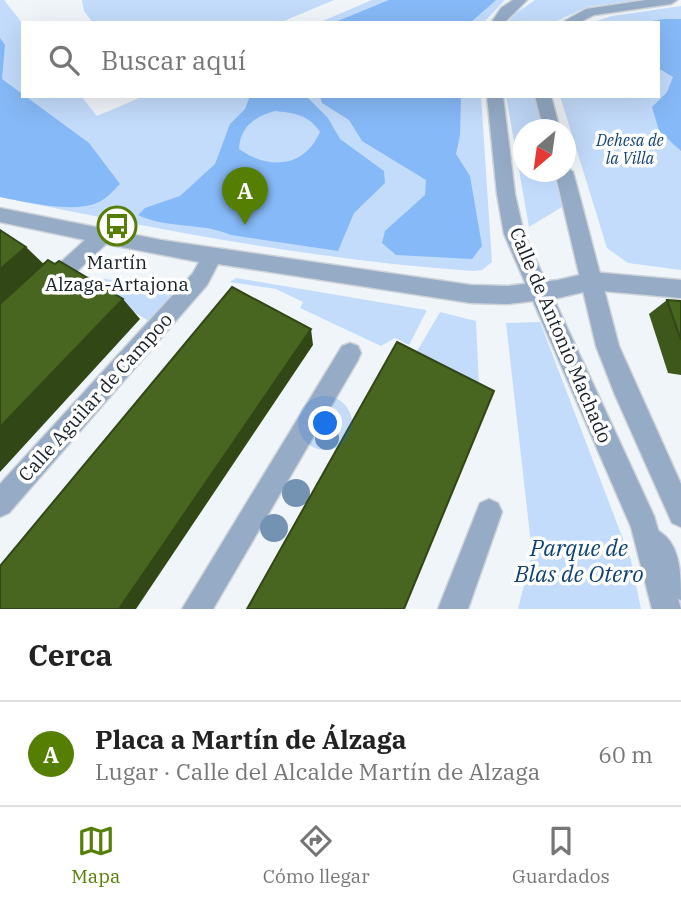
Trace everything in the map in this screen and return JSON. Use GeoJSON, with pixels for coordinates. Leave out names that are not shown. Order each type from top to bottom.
{"type":"FeatureCollection","features":[{"type":"Feature","properties":{"kind":"street"},"geometry":{"type":"LineString","coordinates":[[498,21],[506,11],[521,0]]}},
{"type":"Feature","properties":{"kind":"street"},"geometry":{"type":"LineString","coordinates":[[571,21],[591,12],[671,0]]}},
{"type":"Feature","properties":{"kind":"street","name":"Calle de Antonio Machado"},"geometry":{"type":"LineString","coordinates":[[495,98],[506,194],[514,234],[645,526],[681,586]]}},
{"type":"Feature","properties":{"kind":"street"},"geometry":{"type":"LineString","coordinates":[[543,98],[549,119]]}},
{"type":"Feature","properties":{"kind":"street","name":"Calle de Antonio Machado"},"geometry":{"type":"LineString","coordinates":[[567,182],[610,353],[681,514]]}},
{"type":"Feature","properties":{"kind":"street"},"geometry":{"type":"LineString","coordinates":[[4,220],[213,256],[471,294],[539,292],[592,281],[681,289]]}},
{"type":"Feature","properties":{"kind":"street"},"geometry":{"type":"LineString","coordinates":[[36,296],[102,236]]}},
{"type":"Feature","properties":{"kind":"street","name":"Calle Aguilar de Campoo"},"geometry":{"type":"LineString","coordinates":[[0,504],[200,279],[213,256]]}},
{"type":"Feature","properties":{"kind":"street"},"geometry":{"type":"LineString","coordinates":[[197,609],[350,353]]}},
{"type":"Feature","properties":{"kind":"street"},"geometry":{"type":"LineString","coordinates":[[453,609],[489,512]]}},
{"type":"Feature","properties":{"kind":"street","name":"Calle de Antonio Machado"},"geometry":{"type":"LineString","coordinates":[[645,526],[667,609]]}},
{"type":"Feature","properties":{"kind":"green space"},"geometry":{"type":"Polygon","coordinates":[[[0,0],[4,0],[21,21],[21,98],[83,98],[97,116],[139,98],[481,98],[492,262],[482,270],[473,271],[354,259],[176,232],[0,197],[0,0]]]}},
{"type":"Feature","properties":{"kind":"green space"},"geometry":{"type":"Polygon","coordinates":[[[82,0],[334,0],[284,21],[92,21],[84,11],[82,0]]]}},
{"type":"Feature","properties":{"kind":"green space"},"geometry":{"type":"Polygon","coordinates":[[[372,0],[505,0],[485,21],[323,21],[372,0]]]}},
{"type":"Feature","properties":{"kind":"green space"},"geometry":{"type":"Polygon","coordinates":[[[535,0],[637,0],[587,7],[557,21],[509,21],[535,0]]]}},
{"type":"Feature","properties":{"kind":"green space","name":"Dehesa de la Villa"},"geometry":{"type":"Polygon","coordinates":[[[681,6],[681,270],[628,263],[607,248],[576,148],[576,119],[567,119],[561,98],[660,98],[660,21],[596,21],[612,16],[681,6]]]}},
{"type":"Feature","properties":{"kind":"green space"},"geometry":{"type":"Polygon","coordinates":[[[506,98],[535,98],[541,119],[513,119],[513,136],[506,98]]]}},
{"type":"Feature","properties":{"kind":"green space"},"geometry":{"type":"Polygon","coordinates":[[[521,182],[556,182],[562,207],[529,227],[521,182]]]}},
{"type":"Feature","properties":{"kind":"green space"},"geometry":{"type":"Polygon","coordinates":[[[85,276],[166,288],[172,292],[171,298],[149,321],[79,280],[85,276]]]}},
{"type":"Feature","properties":{"kind":"green space"},"geometry":{"type":"Polygon","coordinates":[[[236,278],[426,312],[409,345],[395,338],[381,346],[300,308],[303,302],[276,289],[230,282],[236,278]]]}},
{"type":"Feature","properties":{"kind":"green space"},"geometry":{"type":"Polygon","coordinates":[[[440,312],[476,321],[479,386],[416,353],[440,312]]]}},
{"type":"Feature","properties":{"kind":"green space","name":"Parque de Blas de Otero"},"geometry":{"type":"Polygon","coordinates":[[[540,322],[631,560],[641,609],[518,609],[532,553],[506,323],[540,322]]]}},
{"type":"Feature","properties":{"kind":"shaded area"},"geometry":{"type":"Polygon","coordinates":[[[389,0],[496,0],[472,21],[338,21],[389,0]]]}},
{"type":"Feature","properties":{"kind":"shaded area"},"geometry":{"type":"Polygon","coordinates":[[[681,19],[681,151],[659,131],[652,107],[667,92],[673,77],[660,69],[660,21],[652,21],[681,19]]]}},
{"type":"Feature","properties":{"kind":"shaded area"},"geometry":{"type":"Polygon","coordinates":[[[0,38],[5,45],[2,79],[21,93],[21,98],[28,98],[89,143],[120,184],[102,201],[76,207],[36,204],[0,197],[0,38]]]}},
{"type":"Feature","properties":{"kind":"shaded area"},"geometry":{"type":"Polygon","coordinates":[[[249,98],[308,98],[328,118],[340,139],[384,171],[385,183],[354,213],[338,251],[231,235],[138,215],[145,208],[180,196],[215,164],[230,124],[245,109],[249,98]],[[275,111],[255,119],[242,134],[239,149],[250,156],[274,162],[285,162],[305,153],[320,132],[306,118],[275,111]]]}},
{"type":"Feature","properties":{"kind":"shaded area"},"geometry":{"type":"Polygon","coordinates":[[[321,98],[461,98],[460,135],[456,154],[470,176],[482,246],[472,259],[396,255],[382,243],[385,231],[425,195],[426,180],[362,141],[349,120],[322,103],[321,98]]]}},
{"type":"Feature","properties":{"kind":"building"},"geometry":{"type":"Polygon","coordinates":[[[0,230],[26,247],[0,269],[0,230]]]}},
{"type":"Feature","properties":{"kind":"building"},"geometry":{"type":"Polygon","coordinates":[[[48,260],[55,264],[59,261],[123,299],[0,427],[0,304],[48,260]]]}},
{"type":"Feature","properties":{"kind":"building"},"geometry":{"type":"Polygon","coordinates":[[[232,287],[311,329],[119,609],[0,609],[0,566],[232,287]]]}},
{"type":"Feature","properties":{"kind":"building"},"geometry":{"type":"Polygon","coordinates":[[[667,300],[681,301],[681,340],[667,300]]]}},
{"type":"Feature","properties":{"kind":"building"},"geometry":{"type":"Polygon","coordinates":[[[397,342],[494,391],[404,609],[247,609],[397,342]]]}},
{"type":"Feature","properties":{"kind":"place","name":"Placa a Martín de Álzaga"},"geometry":{"type":"Point","coordinates":[245,225]}},
{"type":"Feature","properties":{"kind":"place","name":"Martín Alzaga-Artajona"},"geometry":{"type":"Point","coordinates":[117,226]}}]}
